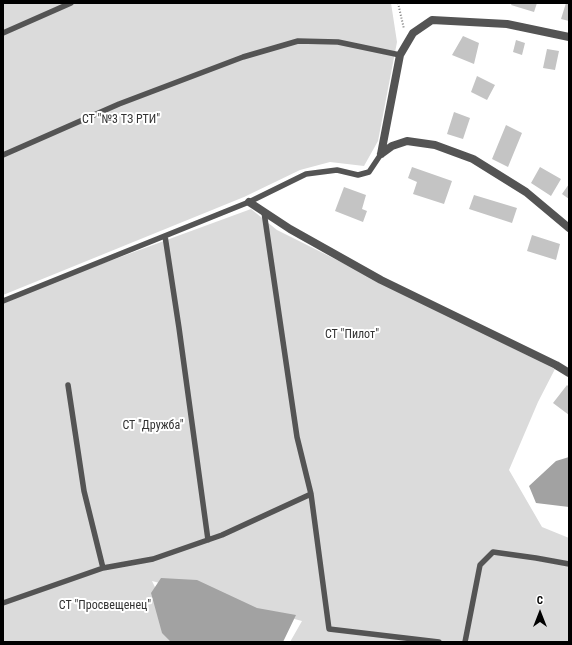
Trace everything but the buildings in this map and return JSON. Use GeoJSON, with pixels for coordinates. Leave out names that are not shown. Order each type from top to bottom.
{"type":"FeatureCollection","features":[{"type":"Feature","properties":{"kind":"street"},"geometry":{"type":"LineString","coordinates":[[381,154],[400,55],[414,33],[432,20],[507,24],[569,37]]}},
{"type":"Feature","properties":{"kind":"street"},"geometry":{"type":"LineString","coordinates":[[381,154],[392,146],[407,141],[434,145],[473,159],[526,192],[569,228]]}},
{"type":"Feature","properties":{"kind":"street"},"geometry":{"type":"LineString","coordinates":[[249,202],[290,229],[381,280],[556,365],[569,373]]}},
{"type":"Feature","properties":{"kind":"lane"},"geometry":{"type":"LineString","coordinates":[[3,33],[71,3]]}},
{"type":"Feature","properties":{"kind":"lane"},"geometry":{"type":"LineString","coordinates":[[3,155],[119,104],[243,57],[298,40],[338,42],[400,55]]}},
{"type":"Feature","properties":{"kind":"lane"},"geometry":{"type":"LineString","coordinates":[[3,301],[249,202],[306,174],[337,170],[358,176],[369,172],[381,154]]}},
{"type":"Feature","properties":{"kind":"lane"},"geometry":{"type":"LineString","coordinates":[[264,212],[297,438],[312,494],[329,629],[439,642]]}},
{"type":"Feature","properties":{"kind":"lane"},"geometry":{"type":"LineString","coordinates":[[165,236],[208,540]]}},
{"type":"Feature","properties":{"kind":"lane"},"geometry":{"type":"LineString","coordinates":[[68,385],[84,491],[104,568]]}},
{"type":"Feature","properties":{"kind":"lane"},"geometry":{"type":"LineString","coordinates":[[3,603],[104,568],[153,559],[208,540],[312,494]]}},
{"type":"Feature","properties":{"kind":"lane"},"geometry":{"type":"LineString","coordinates":[[465,642],[480,565],[493,552],[569,564]]}},
{"type":"Feature","properties":{"kind":"path"},"geometry":{"type":"LineString","coordinates":[[398,3],[407,44]]}},
{"type":"Feature","properties":{"kind":"green space","name":"СТ \"№3 ТЗ РТИ\""},"geometry":{"type":"Polygon","coordinates":[[[3,3],[391,3],[397,42],[378,141],[364,166],[330,162],[300,170],[244,197],[3,295],[3,3]]]}},
{"type":"Feature","properties":{"kind":"green space","name":"СТ \"Дружба\""},"geometry":{"type":"Polygon","coordinates":[[[251,209],[277,230],[555,369],[538,402],[509,470],[542,527],[569,538],[569,642],[290,642],[302,621],[152,581],[182,642],[3,642],[3,303],[55,281],[251,209]]]}},
{"type":"Feature","properties":{"kind":"shaded area"},"geometry":{"type":"Polygon","coordinates":[[[569,457],[569,507],[536,503],[529,486],[556,461],[569,457]]]}},
{"type":"Feature","properties":{"kind":"shaded area"},"geometry":{"type":"Polygon","coordinates":[[[161,578],[197,580],[257,608],[296,615],[283,642],[171,642],[162,633],[151,593],[161,578]]]}},
{"type":"Feature","properties":{"kind":"park label","name":"СТ \"Пилот\""},"geometry":{"type":"Point","coordinates":[352,335]}},
{"type":"Feature","properties":{"kind":"park label","name":"СТ \"Просвещенец\""},"geometry":{"type":"Point","coordinates":[105,606]}}]}
